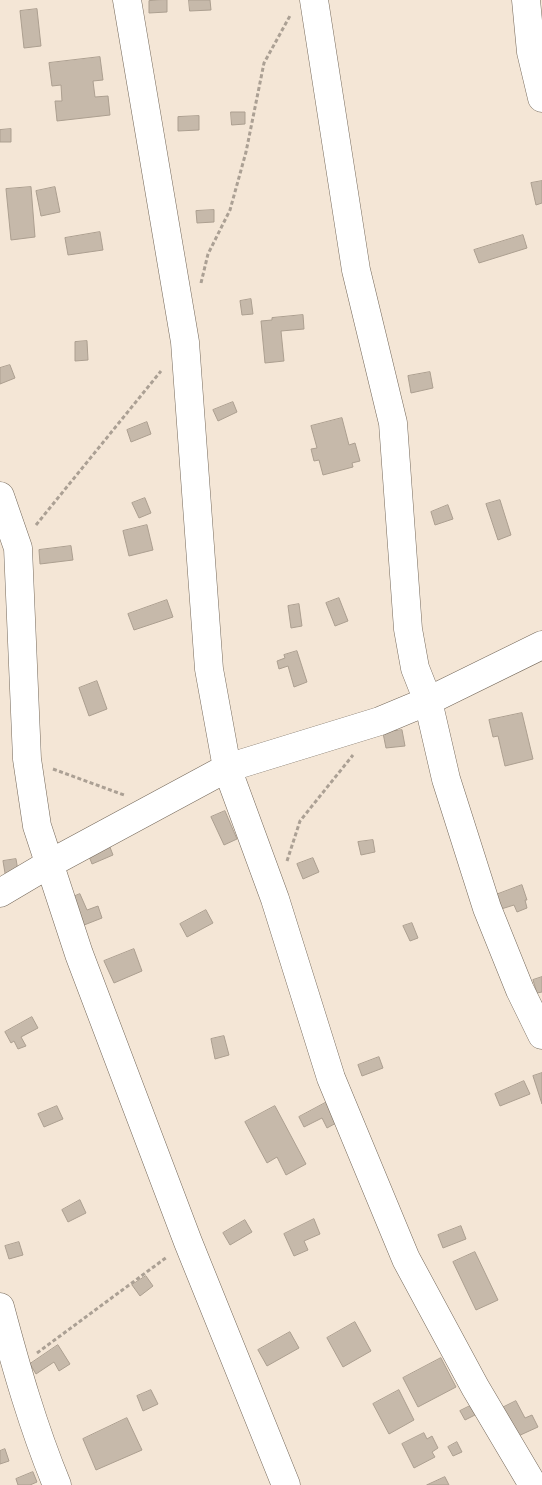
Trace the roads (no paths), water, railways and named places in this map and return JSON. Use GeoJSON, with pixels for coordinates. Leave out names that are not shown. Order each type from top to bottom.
{"type":"FeatureCollection","features":[{"type":"Feature","properties":{"kind":"street"},"geometry":{"type":"LineString","coordinates":[[127,0],[185,342],[209,669],[227,768],[275,899],[331,1078],[406,1259],[475,1387],[533,1485]]}},
{"type":"Feature","properties":{"kind":"street"},"geometry":{"type":"LineString","coordinates":[[314,0],[356,270],[393,423],[397,452],[408,629],[415,668],[428,701],[446,779],[487,908],[520,990],[542,1034]]}},
{"type":"Feature","properties":{"kind":"street"},"geometry":{"type":"LineString","coordinates":[[526,0],[531,52],[542,98]]}},
{"type":"Feature","properties":{"kind":"street"},"geometry":{"type":"LineString","coordinates":[[0,496],[18,548],[27,759],[37,826],[79,954],[188,1242],[286,1485]]}},
{"type":"Feature","properties":{"kind":"street"},"geometry":{"type":"LineString","coordinates":[[0,892],[227,768],[380,721],[428,701],[542,645]]}},
{"type":"Feature","properties":{"kind":"street"},"geometry":{"type":"LineString","coordinates":[[0,1306],[16,1368],[57,1485]]}}]}
